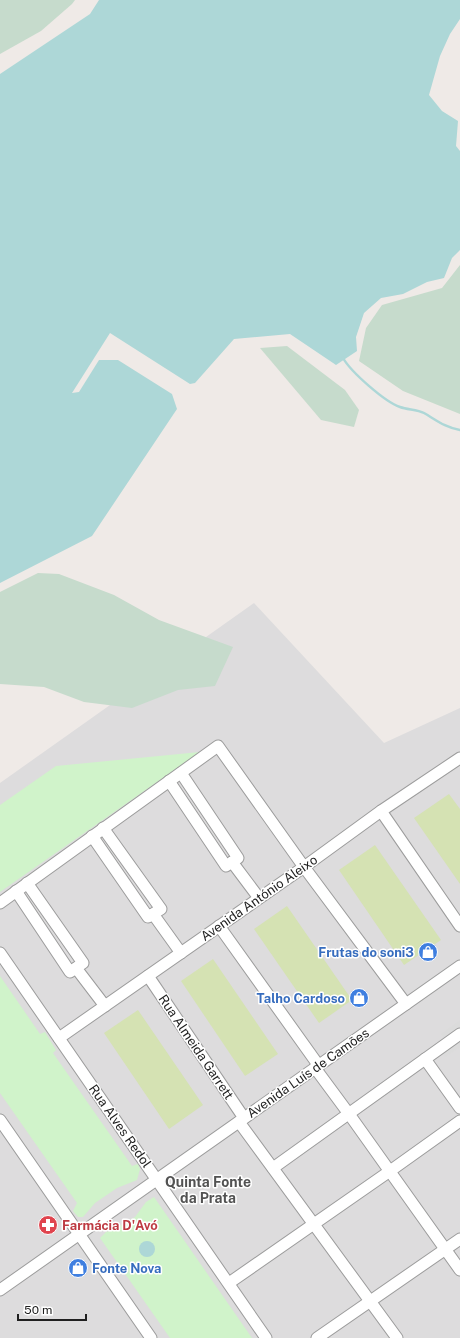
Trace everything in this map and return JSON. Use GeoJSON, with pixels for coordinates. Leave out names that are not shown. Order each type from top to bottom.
{"type":"FeatureCollection","features":[{"type":"Feature","properties":{"kind":"street"},"geometry":{"type":"LineString","coordinates":[[0,902],[218,746],[304,867],[406,1004]]}},
{"type":"Feature","properties":{"kind":"street","name":"Avenida António Aleixo"},"geometry":{"type":"LineString","coordinates":[[59,1038],[304,867],[381,811],[458,763]]}},
{"type":"Feature","properties":{"kind":"street"},"geometry":{"type":"LineString","coordinates":[[169,781],[226,866],[238,858],[181,773]]}},
{"type":"Feature","properties":{"kind":"street"},"geometry":{"type":"LineString","coordinates":[[381,811],[460,926]]}},
{"type":"Feature","properties":{"kind":"street"},"geometry":{"type":"LineString","coordinates":[[92,836],[148,917],[160,910],[103,828]]}},
{"type":"Feature","properties":{"kind":"street"},"geometry":{"type":"LineString","coordinates":[[232,862],[259,898]]}},
{"type":"Feature","properties":{"kind":"street"},"geometry":{"type":"LineString","coordinates":[[16,891],[70,972],[83,963],[27,883]]}},
{"type":"Feature","properties":{"kind":"street"},"geometry":{"type":"LineString","coordinates":[[154,914],[181,953]]}},
{"type":"Feature","properties":{"kind":"street"},"geometry":{"type":"LineString","coordinates":[[219,926],[349,1114],[460,1270]]}},
{"type":"Feature","properties":{"kind":"street","name":"Rua Alves Redol"},"geometry":{"type":"LineString","coordinates":[[0,953],[266,1338]]}},
{"type":"Feature","properties":{"kind":"street","name":"Avenida Luís de Camões"},"geometry":{"type":"LineString","coordinates":[[0,1290],[460,966]]}},
{"type":"Feature","properties":{"kind":"street"},"geometry":{"type":"LineString","coordinates":[[76,968],[105,1006]]}},
{"type":"Feature","properties":{"kind":"street","name":"Rua Almeida Garrett"},"geometry":{"type":"LineString","coordinates":[[148,976],[273,1168],[397,1338]]}},
{"type":"Feature","properties":{"kind":"street"},"geometry":{"type":"LineString","coordinates":[[273,1168],[460,1034]]}},
{"type":"Feature","properties":{"kind":"street"},"geometry":{"type":"LineString","coordinates":[[425,1059],[460,1108]]}},
{"type":"Feature","properties":{"kind":"street"},"geometry":{"type":"LineString","coordinates":[[228,1283],[390,1171],[460,1120]]}},
{"type":"Feature","properties":{"kind":"street"},"geometry":{"type":"LineString","coordinates":[[1,1126],[79,1234],[151,1338]]}},
{"type":"Feature","properties":{"kind":"street"},"geometry":{"type":"LineString","coordinates":[[317,1338],[460,1239]]}},
{"type":"Feature","properties":{"kind":"shaded area"},"geometry":{"type":"Polygon","coordinates":[[[254,603],[384,743],[460,708],[460,1338],[0,1338],[0,783],[254,603]]]}},
{"type":"Feature","properties":{"kind":"shaded area"},"geometry":{"type":"Polygon","coordinates":[[[460,1020],[460,1028],[445,1039],[441,1034],[460,1020]]]}},
{"type":"Feature","properties":{"kind":"shaded area"},"geometry":{"type":"Polygon","coordinates":[[[460,1039],[460,1047],[445,1057],[441,1052],[460,1039]]]}},
{"type":"Feature","properties":{"kind":"green space"},"geometry":{"type":"Polygon","coordinates":[[[0,0],[75,0],[41,31],[0,54],[0,0]]]}},
{"type":"Feature","properties":{"kind":"green space"},"geometry":{"type":"Polygon","coordinates":[[[460,265],[460,414],[403,391],[359,361],[366,328],[382,305],[442,288],[460,265]]]}},
{"type":"Feature","properties":{"kind":"green space"},"geometry":{"type":"Polygon","coordinates":[[[287,346],[345,390],[359,410],[354,427],[321,420],[260,348],[287,346]]]}},
{"type":"Feature","properties":{"kind":"green space"},"geometry":{"type":"Polygon","coordinates":[[[38,573],[59,574],[114,595],[159,620],[233,647],[215,686],[178,690],[132,708],[84,702],[44,687],[0,684],[0,592],[38,573]]]}},
{"type":"Feature","properties":{"kind":"green space"},"geometry":{"type":"Polygon","coordinates":[[[200,752],[0,892],[0,805],[56,766],[200,752]]]}},
{"type":"Feature","properties":{"kind":"green space"},"geometry":{"type":"Polygon","coordinates":[[[449,794],[460,809],[460,884],[414,818],[449,794]]]}},
{"type":"Feature","properties":{"kind":"green space"},"geometry":{"type":"Polygon","coordinates":[[[375,845],[441,940],[404,965],[339,870],[375,845]]]}},
{"type":"Feature","properties":{"kind":"green space"},"geometry":{"type":"Polygon","coordinates":[[[287,906],[352,1000],[319,1023],[254,929],[287,906]]]}},
{"type":"Feature","properties":{"kind":"green space"},"geometry":{"type":"Polygon","coordinates":[[[213,959],[278,1054],[245,1076],[181,981],[213,959]]]}},
{"type":"Feature","properties":{"kind":"green space"},"geometry":{"type":"Polygon","coordinates":[[[0,976],[40,1034],[45,1032],[56,1050],[53,1053],[132,1166],[138,1164],[140,1169],[137,1180],[117,1188],[95,1203],[83,1217],[78,1217],[73,1211],[77,1203],[0,1093],[0,976]]]}},
{"type":"Feature","properties":{"kind":"green space"},"geometry":{"type":"Polygon","coordinates":[[[138,1010],[203,1105],[169,1129],[104,1033],[138,1010]]]}},
{"type":"Feature","properties":{"kind":"green space"},"geometry":{"type":"Polygon","coordinates":[[[154,1197],[252,1338],[170,1338],[100,1238],[106,1232],[113,1230],[135,1217],[146,1202],[154,1197]]]}},
{"type":"Feature","properties":{"kind":"water"},"geometry":{"type":"Polygon","coordinates":[[[99,0],[460,0],[460,19],[450,34],[440,56],[429,95],[442,111],[458,121],[456,146],[460,151],[460,250],[452,258],[444,278],[427,282],[403,294],[381,298],[364,313],[356,337],[357,351],[336,365],[290,334],[234,339],[195,383],[190,384],[110,333],[72,393],[79,392],[99,360],[118,360],[172,394],[177,409],[92,536],[0,583],[0,74],[90,14],[99,0]]]}},
{"type":"Feature","properties":{"kind":"water"},"geometry":{"type":"Polygon","coordinates":[[[147,1241],[153,1243],[155,1249],[153,1255],[147,1257],[141,1255],[139,1249],[141,1243],[147,1241]]]}},
{"type":"Feature","properties":{"kind":"waterway"},"geometry":{"type":"LineString","coordinates":[[343,358],[353,371],[369,386],[394,404],[403,408],[421,412],[446,426],[460,430]]}},
{"type":"Feature","properties":{"kind":"place","name":"Frutas do soni3"},"geometry":{"type":"Point","coordinates":[428,952]}},
{"type":"Feature","properties":{"kind":"place","name":"Talho Cardoso"},"geometry":{"type":"Point","coordinates":[359,998]}},
{"type":"Feature","properties":{"kind":"place","name":"Farmácia D'Avó"},"geometry":{"type":"Point","coordinates":[48,1225]}},
{"type":"Feature","properties":{"kind":"place","name":"Fonte Nova"},"geometry":{"type":"Point","coordinates":[78,1268]}},
{"type":"Feature","properties":{"kind":"district","name":"Quinta Fonte da Prata"},"geometry":{"type":"Point","coordinates":[208,1190]}}]}
